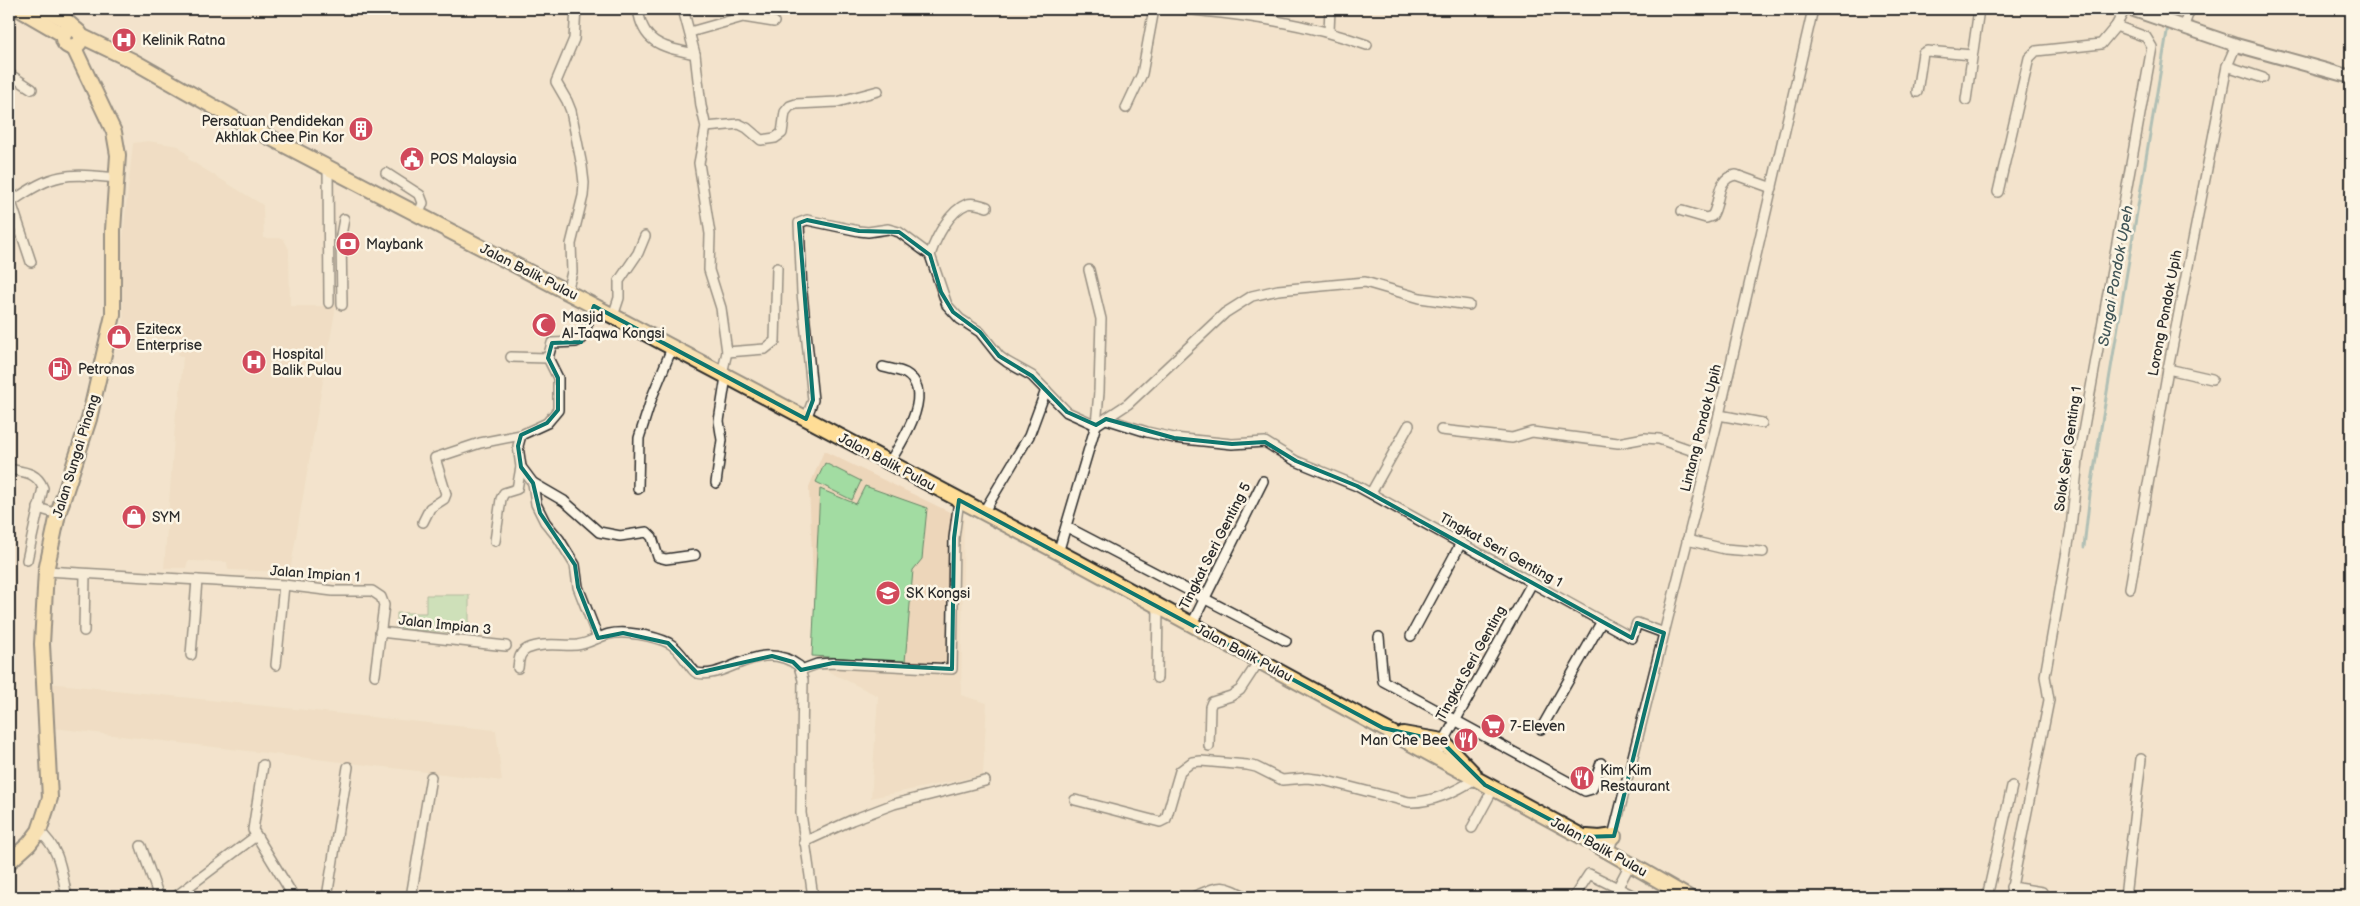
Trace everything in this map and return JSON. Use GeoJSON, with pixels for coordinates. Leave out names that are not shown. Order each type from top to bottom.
{"type":"FeatureCollection","features":[{"type":"Feature","properties":{"kind":"main road","name":"Jalan Balik Pulau"},"geometry":{"type":"LineString","coordinates":[[19,9],[73,37],[133,61],[179,89],[418,216],[594,306],[1058,552],[1583,837],[1688,897]]}},
{"type":"Feature","properties":{"kind":"main road","name":"Jalan Balik Pulau"},"geometry":{"type":"LineString","coordinates":[[45,9],[64,19],[73,37]]}},
{"type":"Feature","properties":{"kind":"main road"},"geometry":{"type":"LineString","coordinates":[[2131,9],[2236,45],[2351,77]]}},
{"type":"Feature","properties":{"kind":"main road","name":"Jalan Sungai Pinang"},"geometry":{"type":"LineString","coordinates":[[9,862],[29,844],[39,831],[48,810],[51,787],[42,644],[46,571],[58,514],[89,419],[113,315],[113,230],[117,149],[114,132],[73,37]]}},
{"type":"Feature","properties":{"kind":"main road"},"geometry":{"type":"LineString","coordinates":[[1383,728],[1443,742],[1485,785]]}},
{"type":"Feature","properties":{"kind":"main road"},"geometry":{"type":"LineString","coordinates":[[1583,837],[1600,838],[1614,836]]}},
{"type":"Feature","properties":{"kind":"street"},"geometry":{"type":"LineString","coordinates":[[567,292],[572,272],[571,244],[583,196],[584,183],[570,111],[567,101],[556,82],[574,39],[576,9]]}},
{"type":"Feature","properties":{"kind":"street"},"geometry":{"type":"LineString","coordinates":[[638,9],[642,27],[651,40],[670,49],[696,54]]}},
{"type":"Feature","properties":{"kind":"street"},"geometry":{"type":"LineString","coordinates":[[683,9],[696,54],[701,106],[706,126],[699,163],[700,176],[710,234],[709,270],[721,308],[727,352],[719,421],[722,440],[716,483]]}},
{"type":"Feature","properties":{"kind":"street"},"geometry":{"type":"LineString","coordinates":[[1126,108],[1142,74],[1154,9]]}},
{"type":"Feature","properties":{"kind":"street"},"geometry":{"type":"LineString","coordinates":[[1182,9],[1248,12],[1329,31],[1367,44]]}},
{"type":"Feature","properties":{"kind":"street"},"geometry":{"type":"LineString","coordinates":[[1329,31],[1330,9]]}},
{"type":"Feature","properties":{"kind":"street","name":"Lintang Pondok Upih"},"geometry":{"type":"LineString","coordinates":[[1610,852],[1719,415],[1814,9]]}},
{"type":"Feature","properties":{"kind":"street"},"geometry":{"type":"LineString","coordinates":[[1966,100],[1979,9]]}},
{"type":"Feature","properties":{"kind":"street"},"geometry":{"type":"LineString","coordinates":[[1998,192],[2028,58],[2036,51],[2101,44],[2116,26],[2125,9]]}},
{"type":"Feature","properties":{"kind":"street"},"geometry":{"type":"LineString","coordinates":[[2174,25],[2190,9]]}},
{"type":"Feature","properties":{"kind":"street"},"geometry":{"type":"LineString","coordinates":[[690,32],[743,17],[774,22]]}},
{"type":"Feature","properties":{"kind":"street","name":"Solok Seri Genting 1"},"geometry":{"type":"LineString","coordinates":[[2010,897],[2049,700],[2045,676],[2071,528],[2078,460],[2152,47],[2146,37],[2116,26]]}},
{"type":"Feature","properties":{"kind":"street","name":"Lorong Pondok Upih"},"geometry":{"type":"LineString","coordinates":[[2130,588],[2168,369],[2227,66],[2236,45]]}},
{"type":"Feature","properties":{"kind":"street"},"geometry":{"type":"LineString","coordinates":[[1917,92],[1923,53],[1927,51],[1972,55]]}},
{"type":"Feature","properties":{"kind":"street"},"geometry":{"type":"LineString","coordinates":[[2227,66],[2263,78]]}},
{"type":"Feature","properties":{"kind":"street"},"geometry":{"type":"LineString","coordinates":[[9,74],[32,89]]}},
{"type":"Feature","properties":{"kind":"street"},"geometry":{"type":"LineString","coordinates":[[706,126],[739,124],[761,140],[767,140],[782,133],[785,112],[793,105],[837,102],[878,91]]}},
{"type":"Feature","properties":{"kind":"street"},"geometry":{"type":"LineString","coordinates":[[328,168],[329,303]]}},
{"type":"Feature","properties":{"kind":"street"},"geometry":{"type":"LineString","coordinates":[[386,173],[420,195],[423,203],[418,216]]}},
{"type":"Feature","properties":{"kind":"street"},"geometry":{"type":"LineString","coordinates":[[31,262],[11,202],[42,181],[62,176],[75,174],[117,178]]}},
{"type":"Feature","properties":{"kind":"street"},"geometry":{"type":"LineString","coordinates":[[1682,211],[1706,218],[1712,216],[1721,186],[1731,176],[1736,175],[1772,188]]}},
{"type":"Feature","properties":{"kind":"street"},"geometry":{"type":"LineString","coordinates":[[930,255],[937,237],[945,225],[962,208],[972,203],[987,207]]}},
{"type":"Feature","properties":{"kind":"street"},"geometry":{"type":"LineString","coordinates":[[342,305],[341,235],[344,219]]}},
{"type":"Feature","properties":{"kind":"street"},"geometry":{"type":"LineString","coordinates":[[806,419],[813,400],[802,292],[799,223],[807,220],[859,231],[894,230],[930,255],[947,305],[960,319],[980,332],[999,356],[1032,376],[1067,412],[1096,425]]}},
{"type":"Feature","properties":{"kind":"street"},"geometry":{"type":"LineString","coordinates":[[613,316],[622,275],[638,253],[645,236]]}},
{"type":"Feature","properties":{"kind":"street"},"geometry":{"type":"LineString","coordinates":[[727,352],[765,348],[775,341],[777,268]]}},
{"type":"Feature","properties":{"kind":"street"},"geometry":{"type":"LineString","coordinates":[[1058,552],[1096,425],[1100,392],[1101,320],[1089,270]]}},
{"type":"Feature","properties":{"kind":"street"},"geometry":{"type":"LineString","coordinates":[[1096,425],[1128,404],[1225,313],[1252,296],[1278,290],[1365,282],[1420,298],[1469,305]]}},
{"type":"Feature","properties":{"kind":"street"},"geometry":{"type":"LineString","coordinates":[[423,522],[430,508],[444,498],[446,494],[435,458],[480,443],[521,435],[546,423],[558,410],[558,378],[548,358],[552,343],[576,342],[582,338],[594,306]]}},
{"type":"Feature","properties":{"kind":"street"},"geometry":{"type":"LineString","coordinates":[[638,489],[639,438],[652,397],[672,348]]}},
{"type":"Feature","properties":{"kind":"street"},"geometry":{"type":"LineString","coordinates":[[511,357],[548,358]]}},
{"type":"Feature","properties":{"kind":"street"},"geometry":{"type":"LineString","coordinates":[[883,367],[905,373],[914,382],[918,394],[913,418],[889,463]]}},
{"type":"Feature","properties":{"kind":"street"},"geometry":{"type":"LineString","coordinates":[[2168,369],[2212,379]]}},
{"type":"Feature","properties":{"kind":"street"},"geometry":{"type":"LineString","coordinates":[[983,513],[1029,436],[1046,390]]}},
{"type":"Feature","properties":{"kind":"street"},"geometry":{"type":"LineString","coordinates":[[1719,415],[1762,423]]}},
{"type":"Feature","properties":{"kind":"street","name":"Tingkat Seri Genting 1"},"geometry":{"type":"LineString","coordinates":[[1106,419],[1174,438],[1232,444],[1265,442],[1296,461],[1357,486],[1632,638],[1637,623],[1664,633]]}},
{"type":"Feature","properties":{"kind":"street"},"geometry":{"type":"LineString","coordinates":[[1370,493],[1409,425]]}},
{"type":"Feature","properties":{"kind":"street"},"geometry":{"type":"LineString","coordinates":[[1441,430],[1512,438],[1532,432],[1618,443],[1645,438],[1659,439],[1708,456]]}},
{"type":"Feature","properties":{"kind":"street"},"geometry":{"type":"LineString","coordinates":[[495,541],[501,499],[504,494],[517,489],[521,467],[518,446],[521,435]]}},
{"type":"Feature","properties":{"kind":"street"},"geometry":{"type":"LineString","coordinates":[[521,467],[532,483],[536,504],[542,518],[575,565],[578,587],[598,638]]}},
{"type":"Feature","properties":{"kind":"street"},"geometry":{"type":"LineString","coordinates":[[9,469],[37,477],[42,488],[27,560]]}},
{"type":"Feature","properties":{"kind":"street","name":"Tingkat Seri Genting 5"},"geometry":{"type":"LineString","coordinates":[[1192,624],[1263,481]]}},
{"type":"Feature","properties":{"kind":"street"},"geometry":{"type":"LineString","coordinates":[[532,483],[564,501],[600,532],[620,536],[646,532],[652,537],[658,557],[666,559],[695,555]]}},
{"type":"Feature","properties":{"kind":"street"},"geometry":{"type":"LineString","coordinates":[[801,670],[817,664],[833,663],[952,669],[954,538],[959,500]]}},
{"type":"Feature","properties":{"kind":"street"},"geometry":{"type":"LineString","coordinates":[[38,508],[58,514]]}},
{"type":"Feature","properties":{"kind":"street"},"geometry":{"type":"LineString","coordinates":[[1067,527],[1286,641]]}},
{"type":"Feature","properties":{"kind":"street"},"geometry":{"type":"LineString","coordinates":[[1687,540],[1725,549],[1763,552]]}},
{"type":"Feature","properties":{"kind":"street"},"geometry":{"type":"LineString","coordinates":[[1411,636],[1461,544]]}},
{"type":"Feature","properties":{"kind":"street","name":"Jalan Impian 1"},"geometry":{"type":"LineString","coordinates":[[46,571],[284,586],[333,591],[372,591],[381,597],[384,605],[375,675]]}},
{"type":"Feature","properties":{"kind":"street"},"geometry":{"type":"LineString","coordinates":[[84,631],[85,574]]}},
{"type":"Feature","properties":{"kind":"street"},"geometry":{"type":"LineString","coordinates":[[191,655],[197,580]]}},
{"type":"Feature","properties":{"kind":"street","name":"Tingkat Seri Genting"},"geometry":{"type":"LineString","coordinates":[[1435,757],[1532,582]]}},
{"type":"Feature","properties":{"kind":"street"},"geometry":{"type":"LineString","coordinates":[[276,665],[284,586]]}},
{"type":"Feature","properties":{"kind":"street"},"geometry":{"type":"LineString","coordinates":[[1157,678],[1158,606]]}},
{"type":"Feature","properties":{"kind":"street"},"geometry":{"type":"LineString","coordinates":[[1541,729],[1602,621]]}},
{"type":"Feature","properties":{"kind":"street","name":"Jalan Impian 3"},"geometry":{"type":"LineString","coordinates":[[380,632],[506,646]]}},
{"type":"Feature","properties":{"kind":"street"},"geometry":{"type":"LineString","coordinates":[[518,668],[521,654],[528,648],[546,645],[578,645],[598,638],[623,633],[668,643],[683,654],[693,671],[697,673],[712,672],[746,659],[772,656],[793,662],[801,670],[801,813],[813,897]]}},
{"type":"Feature","properties":{"kind":"street"},"geometry":{"type":"LineString","coordinates":[[1379,637],[1383,681],[1585,791],[1592,789],[1601,763]]}},
{"type":"Feature","properties":{"kind":"street"},"geometry":{"type":"LineString","coordinates":[[1209,746],[1209,713],[1212,702],[1231,696],[1240,690],[1259,661]]}},
{"type":"Feature","properties":{"kind":"street"},"geometry":{"type":"LineString","coordinates":[[2125,897],[2141,759]]}},
{"type":"Feature","properties":{"kind":"street"},"geometry":{"type":"LineString","coordinates":[[1075,800],[1160,822],[1166,819],[1180,771],[1192,762],[1202,761],[1256,767],[1282,780],[1307,778],[1323,780],[1409,802],[1418,802],[1485,785],[1472,828]]}},
{"type":"Feature","properties":{"kind":"street"},"geometry":{"type":"LineString","coordinates":[[263,765],[253,830],[294,897]]}},
{"type":"Feature","properties":{"kind":"street"},"geometry":{"type":"LineString","coordinates":[[326,897],[348,767]]}},
{"type":"Feature","properties":{"kind":"street"},"geometry":{"type":"LineString","coordinates":[[411,897],[431,777]]}},
{"type":"Feature","properties":{"kind":"street"},"geometry":{"type":"LineString","coordinates":[[804,842],[852,820],[894,804],[986,781]]}},
{"type":"Feature","properties":{"kind":"street"},"geometry":{"type":"LineString","coordinates":[[1987,897],[2012,786]]}},
{"type":"Feature","properties":{"kind":"street"},"geometry":{"type":"LineString","coordinates":[[39,831],[49,840],[57,853],[67,897]]}},
{"type":"Feature","properties":{"kind":"street"},"geometry":{"type":"LineString","coordinates":[[174,897],[256,836]]}},
{"type":"Feature","properties":{"kind":"street"},"geometry":{"type":"LineString","coordinates":[[141,846],[159,897]]}},
{"type":"Feature","properties":{"kind":"street"},"geometry":{"type":"LineString","coordinates":[[1618,887],[1630,864]]}},
{"type":"Feature","properties":{"kind":"street"},"geometry":{"type":"LineString","coordinates":[[1574,897],[1588,874],[1636,897]]}},
{"type":"Feature","properties":{"kind":"street"},"geometry":{"type":"LineString","coordinates":[[1195,896],[1218,886],[1227,887],[1247,897]]}},
{"type":"Feature","properties":{"kind":"street"},"geometry":{"type":"LineString","coordinates":[[2011,887],[2042,892]]}},
{"type":"Feature","properties":{"kind":"highlighted area"},"geometry":{"type":"Polygon","coordinates":[[[807,220],[859,231],[899,232],[930,255],[941,292],[953,312],[980,332],[999,356],[1032,376],[1067,412],[1096,425],[1106,419],[1174,438],[1232,444],[1265,442],[1296,461],[1357,486],[1632,638],[1637,623],[1664,633],[1614,836],[1583,837],[1485,785],[1441,741],[1383,728],[959,500],[954,538],[952,669],[833,663],[801,670],[793,662],[772,656],[697,673],[668,643],[623,633],[598,638],[578,587],[575,565],[540,513],[533,483],[521,467],[518,446],[521,435],[547,423],[558,410],[558,378],[548,358],[552,343],[581,342],[594,306],[806,419],[813,400],[799,223],[807,220]]]}},
{"type":"Feature","properties":{"kind":"shaded area","name":"Hospital Balik Pulau"},"geometry":{"type":"Polygon","coordinates":[[[148,141],[179,146],[189,156],[188,159],[263,205],[264,238],[283,238],[289,249],[290,306],[336,306],[290,572],[228,570],[227,562],[188,561],[186,568],[164,568],[176,411],[179,404],[183,357],[178,355],[179,333],[124,331],[121,254],[133,143],[148,141]]]}},
{"type":"Feature","properties":{"kind":"shaded area","name":"SK Kongsi"},"geometry":{"type":"Polygon","coordinates":[[[824,451],[964,519],[961,695],[987,703],[983,775],[871,798],[878,696],[817,666],[809,487],[824,451]]]}},
{"type":"Feature","properties":{"kind":"shaded area"},"geometry":{"type":"Polygon","coordinates":[[[49,683],[496,730],[502,781],[53,728],[49,683]]]}},
{"type":"Feature","properties":{"kind":"green space"},"geometry":{"type":"Polygon","coordinates":[[[825,463],[861,481],[852,500],[816,482],[825,463]]]}},
{"type":"Feature","properties":{"kind":"green space"},"geometry":{"type":"Polygon","coordinates":[[[865,486],[927,508],[922,559],[913,570],[905,662],[812,656],[820,489],[856,504],[865,486]]]}},
{"type":"Feature","properties":{"kind":"green space"},"geometry":{"type":"Polygon","coordinates":[[[426,595],[469,595],[469,634],[397,628],[397,613],[426,613],[426,595]]]}},
{"type":"Feature","properties":{"kind":"waterway","name":"Sungai Pondok Upeh"},"geometry":{"type":"LineString","coordinates":[[2170,18],[2172,9]]}},
{"type":"Feature","properties":{"kind":"waterway","name":"Sungai Pondok Upeh"},"geometry":{"type":"LineString","coordinates":[[2084,547],[2090,494],[2168,26]]}},
{"type":"Feature","properties":{"kind":"place","name":"Kelinik Ratna"},"geometry":{"type":"Point","coordinates":[124,40]}},
{"type":"Feature","properties":{"kind":"place","name":"Persatuan Pendidekan Akhlak Chee Pin Kor"},"geometry":{"type":"Point","coordinates":[361,129]}},
{"type":"Feature","properties":{"kind":"place","name":"POS Malaysia"},"geometry":{"type":"Point","coordinates":[412,159]}},
{"type":"Feature","properties":{"kind":"place","name":"Maybank"},"geometry":{"type":"Point","coordinates":[348,244]}},
{"type":"Feature","properties":{"kind":"place","name":"Masjid Al-Taqwa Kongsi"},"geometry":{"type":"Point","coordinates":[544,325]}},
{"type":"Feature","properties":{"kind":"place","name":"Ezitecx Enterprise"},"geometry":{"type":"Point","coordinates":[119,337]}},
{"type":"Feature","properties":{"kind":"place","name":"Hospital Balik Pulau"},"geometry":{"type":"Point","coordinates":[254,362]}},
{"type":"Feature","properties":{"kind":"place","name":"Petronas"},"geometry":{"type":"Point","coordinates":[60,369]}},
{"type":"Feature","properties":{"kind":"place","name":"SYM"},"geometry":{"type":"Point","coordinates":[134,517]}},
{"type":"Feature","properties":{"kind":"place","name":"SK Kongsi"},"geometry":{"type":"Point","coordinates":[888,593]}},
{"type":"Feature","properties":{"kind":"place","name":"7-Eleven"},"geometry":{"type":"Point","coordinates":[1493,726]}},
{"type":"Feature","properties":{"kind":"place","name":"Man Che Bee"},"geometry":{"type":"Point","coordinates":[1466,740]}},
{"type":"Feature","properties":{"kind":"place","name":"Kim Kim Restaurant"},"geometry":{"type":"Point","coordinates":[1582,778]}}]}
